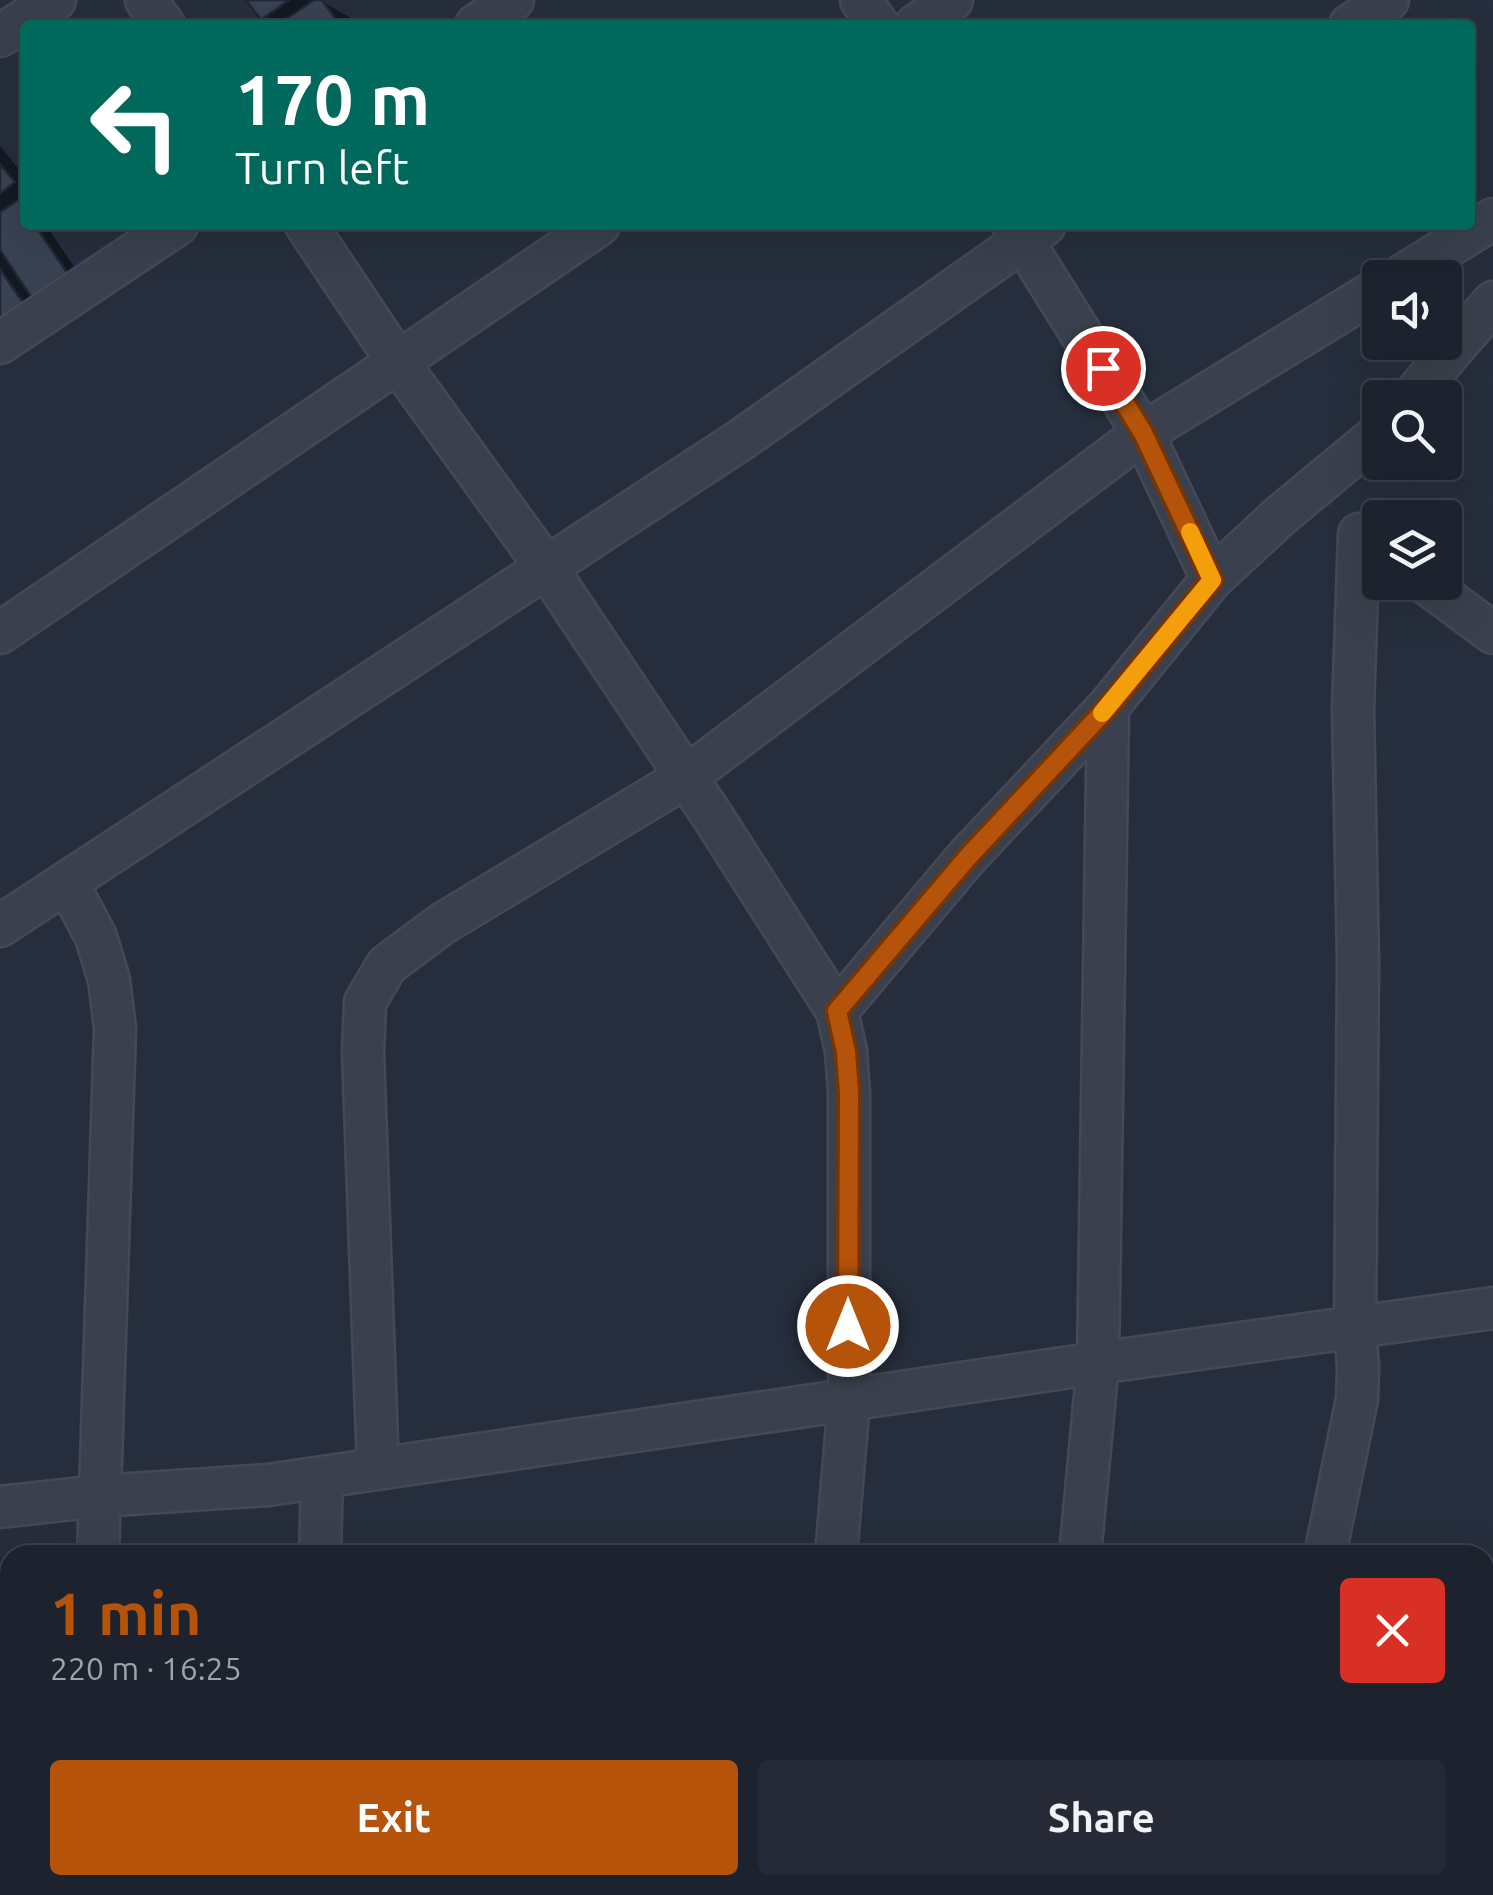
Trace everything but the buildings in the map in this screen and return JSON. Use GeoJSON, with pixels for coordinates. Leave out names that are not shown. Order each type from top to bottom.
{"type":"FeatureCollection","features":[{"type":"Feature","properties":{"kind":"street"},"geometry":{"type":"LineString","coordinates":[[24,20],[55,0]]}},
{"type":"Feature","properties":{"kind":"street"},"geometry":{"type":"LineString","coordinates":[[483,20],[513,0]]}},
{"type":"Feature","properties":{"kind":"street"},"geometry":{"type":"LineString","coordinates":[[923,20],[952,0]]}},
{"type":"Feature","properties":{"kind":"street"},"geometry":{"type":"LineString","coordinates":[[1358,20],[1388,0]]}},
{"type":"Feature","properties":{"kind":"street"},"geometry":{"type":"LineString","coordinates":[[1427,260],[1493,219]]}},
{"type":"Feature","properties":{"kind":"street"},"geometry":{"type":"LineString","coordinates":[[0,343],[170,230]]}},
{"type":"Feature","properties":{"kind":"street"},"geometry":{"type":"LineString","coordinates":[[309,230],[397,361],[546,567],[837,1011],[849,1093],[849,1401],[837,1545]]}},
{"type":"Feature","properties":{"kind":"street"},"geometry":{"type":"LineString","coordinates":[[0,633],[592,230]]}},
{"type":"Feature","properties":{"kind":"street"},"geometry":{"type":"LineString","coordinates":[[0,926],[742,439],[1027,230],[1143,433],[1212,580]]}},
{"type":"Feature","properties":{"kind":"street"},"geometry":{"type":"LineString","coordinates":[[378,1470],[365,1002],[388,966],[442,924],[686,777],[1143,433],[1362,299]]}},
{"type":"Feature","properties":{"kind":"street"},"geometry":{"type":"LineString","coordinates":[[1426,380],[1493,302]]}},
{"type":"Feature","properties":{"kind":"street"},"geometry":{"type":"LineString","coordinates":[[837,1011],[967,858],[1108,707],[1212,580],[1362,447]]}},
{"type":"Feature","properties":{"kind":"street"},"geometry":{"type":"LineString","coordinates":[[1307,494],[1362,536]]}},
{"type":"Feature","properties":{"kind":"street"},"geometry":{"type":"LineString","coordinates":[[1327,1545],[1357,1399],[1354,1328],[1358,960],[1353,709],[1364,600]]}},
{"type":"Feature","properties":{"kind":"street"},"geometry":{"type":"LineString","coordinates":[[1448,600],[1493,633]]}},
{"type":"Feature","properties":{"kind":"street"},"geometry":{"type":"LineString","coordinates":[[1081,1545],[1098,1363],[1108,707]]}},
{"type":"Feature","properties":{"kind":"street"},"geometry":{"type":"LineString","coordinates":[[67,882],[96,937],[115,1028],[98,1545]]}},
{"type":"Feature","properties":{"kind":"street"},"geometry":{"type":"LineString","coordinates":[[0,1507],[268,1484],[378,1470],[1493,1308]]}},
{"type":"Feature","properties":{"kind":"street"},"geometry":{"type":"LineString","coordinates":[[320,1545],[322,1477]]}},
{"type":"Feature","properties":{"kind":"slow traffic"},"geometry":{"type":"LineString","coordinates":[[1102,713],[1212,580],[1190,532]]}},
{"type":"Feature","properties":{"kind":"route"},"geometry":{"type":"LineString","coordinates":[[848,1326],[849,1093],[837,1011],[967,858],[1108,707],[1212,580],[1143,433],[1103,368]]}}]}
